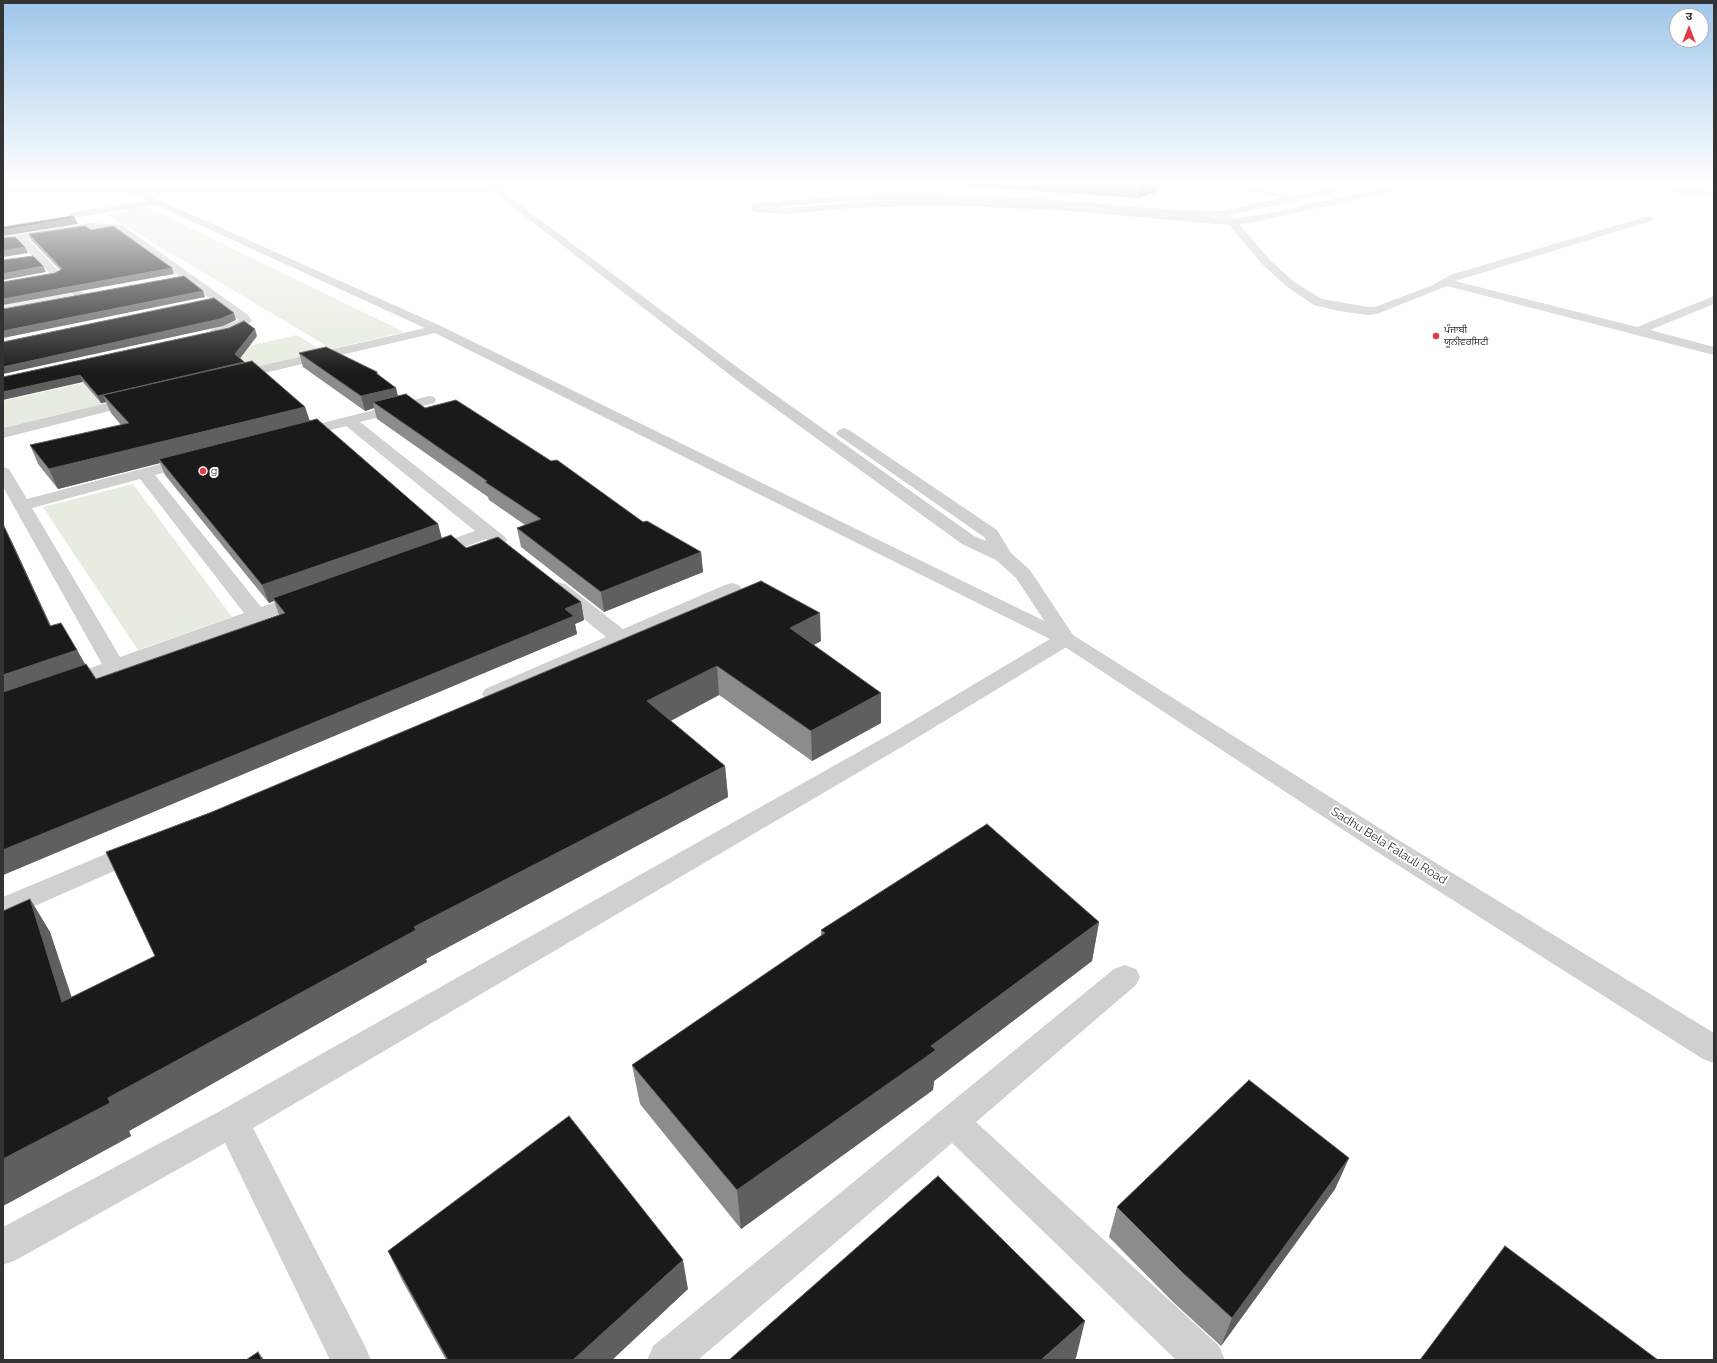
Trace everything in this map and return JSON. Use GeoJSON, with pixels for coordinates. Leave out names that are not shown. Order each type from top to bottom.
{"type":"FeatureCollection","features":[{"type":"Feature","properties":{"kind":"street"},"geometry":{"type":"LineString","coordinates":[[29,247],[57,275],[86,296],[68,299]]}},
{"type":"Feature","properties":{"kind":"street"},"geometry":{"type":"LineString","coordinates":[[146,247],[219,299],[246,321],[227,330],[204,335]]}},
{"type":"Feature","properties":{"kind":"street","name":"Sadhu Bela Falauli Road"},"geometry":{"type":"LineString","coordinates":[[254,247],[437,329],[1066,639],[1383,843],[1714,1049]]}},
{"type":"Feature","properties":{"kind":"street"},"geometry":{"type":"LineString","coordinates":[[3,1247],[232,1122],[895,741],[1066,639],[1023,574],[1003,556],[968,540],[742,377],[577,247]]}},
{"type":"Feature","properties":{"kind":"street"},"geometry":{"type":"LineString","coordinates":[[584,247],[776,386]]}},
{"type":"Feature","properties":{"kind":"street"},"geometry":{"type":"LineString","coordinates":[[1253,247],[1266,262],[1290,284],[1318,302],[1339,307],[1368,311],[1377,310],[1437,287],[1460,275],[1555,247]]}},
{"type":"Feature","properties":{"kind":"street"},"geometry":{"type":"LineString","coordinates":[[24,258],[38,256]]}},
{"type":"Feature","properties":{"kind":"street"},"geometry":{"type":"LineString","coordinates":[[3,285],[57,275]]}},
{"type":"Feature","properties":{"kind":"street"},"geometry":{"type":"LineString","coordinates":[[172,280],[188,277]]}},
{"type":"Feature","properties":{"kind":"street"},"geometry":{"type":"LineString","coordinates":[[1446,282],[1714,351]]}},
{"type":"Feature","properties":{"kind":"street"},"geometry":{"type":"LineString","coordinates":[[204,302],[219,299]]}},
{"type":"Feature","properties":{"kind":"street"},"geometry":{"type":"LineString","coordinates":[[1638,331],[1714,300]]}},
{"type":"Feature","properties":{"kind":"street"},"geometry":{"type":"LineString","coordinates":[[223,379],[437,329]]}},
{"type":"Feature","properties":{"kind":"street"},"geometry":{"type":"LineString","coordinates":[[3,433],[147,397]]}},
{"type":"Feature","properties":{"kind":"street"},"geometry":{"type":"LineString","coordinates":[[281,438],[429,400]]}},
{"type":"Feature","properties":{"kind":"street"},"geometry":{"type":"LineString","coordinates":[[349,421],[512,552]]}},
{"type":"Feature","properties":{"kind":"street"},"geometry":{"type":"LineString","coordinates":[[834,426],[991,534],[1003,556]]}},
{"type":"Feature","properties":{"kind":"street"},"geometry":{"type":"LineString","coordinates":[[846,452],[865,447]]}},
{"type":"Feature","properties":{"kind":"street"},"geometry":{"type":"LineString","coordinates":[[22,505],[205,458]]}},
{"type":"Feature","properties":{"kind":"street"},"geometry":{"type":"LineString","coordinates":[[3,472],[115,667]]}},
{"type":"Feature","properties":{"kind":"street"},"geometry":{"type":"LineString","coordinates":[[144,473],[257,616]]}},
{"type":"Feature","properties":{"kind":"street"},"geometry":{"type":"LineString","coordinates":[[414,559],[488,532]]}},
{"type":"Feature","properties":{"kind":"street"},"geometry":{"type":"LineString","coordinates":[[543,576],[621,638]]}},
{"type":"Feature","properties":{"kind":"street"},"geometry":{"type":"LineString","coordinates":[[476,702],[732,590]]}},
{"type":"Feature","properties":{"kind":"street"},"geometry":{"type":"LineString","coordinates":[[48,691],[324,591]]}},
{"type":"Feature","properties":{"kind":"street"},"geometry":{"type":"LineString","coordinates":[[3,909],[156,842]]}},
{"type":"Feature","properties":{"kind":"street"},"geometry":{"type":"LineString","coordinates":[[667,1360],[1125,977]]}},
{"type":"Feature","properties":{"kind":"street"},"geometry":{"type":"LineString","coordinates":[[952,1121],[1205,1360]]}},
{"type":"Feature","properties":{"kind":"street"},"geometry":{"type":"LineString","coordinates":[[232,1122],[351,1360]]}},
{"type":"Feature","properties":{"kind":"shaded area"},"geometry":{"type":"Polygon","coordinates":[[[160,247],[228,247],[404,332],[332,349],[160,247]]]}},
{"type":"Feature","properties":{"kind":"shaded area"},"geometry":{"type":"Polygon","coordinates":[[[52,278],[73,296],[3,310],[3,287],[52,278]]]}},
{"type":"Feature","properties":{"kind":"shaded area"},"geometry":{"type":"Polygon","coordinates":[[[297,335],[323,351],[3,428],[3,401],[297,335]]]}},
{"type":"Feature","properties":{"kind":"shaded area"},"geometry":{"type":"Polygon","coordinates":[[[133,484],[232,617],[138,650],[43,507],[133,484]]]}},
{"type":"Feature","properties":{"kind":"building"},"geometry":{"type":"Polygon","coordinates":[[[3,247],[25,247],[3,251],[3,247]]]}},
{"type":"Feature","properties":{"kind":"building"},"geometry":{"type":"Polygon","coordinates":[[[41,247],[142,247],[172,268],[3,299],[3,282],[55,273],[62,269],[41,247]]]}},
{"type":"Feature","properties":{"kind":"building"},"geometry":{"type":"Polygon","coordinates":[[[33,256],[43,266],[3,274],[3,260],[33,256]]]}},
{"type":"Feature","properties":{"kind":"building"},"geometry":{"type":"Polygon","coordinates":[[[184,276],[203,291],[3,331],[3,309],[184,276]]]}},
{"type":"Feature","properties":{"kind":"building"},"geometry":{"type":"Polygon","coordinates":[[[214,298],[234,313],[220,319],[3,367],[3,342],[214,298]]]}},
{"type":"Feature","properties":{"kind":"building"},"geometry":{"type":"Polygon","coordinates":[[[244,321],[255,329],[235,354],[244,362],[98,396],[80,375],[3,392],[3,377],[229,328],[244,321]]]}},
{"type":"Feature","properties":{"kind":"building"},"geometry":{"type":"Polygon","coordinates":[[[326,347],[377,372],[377,374],[396,388],[361,396],[299,353],[326,347]]]}},
{"type":"Feature","properties":{"kind":"building"},"geometry":{"type":"Polygon","coordinates":[[[252,361],[305,407],[49,469],[30,445],[129,423],[103,395],[252,361]]]}},
{"type":"Feature","properties":{"kind":"building"},"geometry":{"type":"Polygon","coordinates":[[[406,394],[425,408],[456,400],[551,461],[557,460],[643,522],[647,521],[701,552],[601,592],[517,528],[541,519],[485,482],[487,481],[373,402],[406,394]]]}},
{"type":"Feature","properties":{"kind":"building"},"geometry":{"type":"Polygon","coordinates":[[[317,419],[438,524],[262,585],[159,459],[317,419]]]}},
{"type":"Feature","properties":{"kind":"building"},"geometry":{"type":"Polygon","coordinates":[[[3,524],[50,626],[61,623],[77,650],[3,675],[3,524]]]}},
{"type":"Feature","properties":{"kind":"building"},"geometry":{"type":"Polygon","coordinates":[[[451,535],[466,548],[498,537],[581,602],[565,609],[574,616],[3,850],[3,692],[86,664],[96,679],[285,613],[273,598],[451,535]]]}},
{"type":"Feature","properties":{"kind":"building"},"geometry":{"type":"Polygon","coordinates":[[[761,581],[820,613],[790,628],[881,693],[811,731],[717,666],[647,701],[725,766],[414,927],[416,930],[108,1098],[110,1103],[3,1159],[3,911],[30,899],[62,1002],[155,956],[106,852],[212,812],[761,581]]]}},
{"type":"Feature","properties":{"kind":"building"},"geometry":{"type":"Polygon","coordinates":[[[987,824],[1099,922],[931,1046],[936,1050],[737,1190],[632,1065],[825,933],[821,930],[987,824]]]}},
{"type":"Feature","properties":{"kind":"building"},"geometry":{"type":"Polygon","coordinates":[[[1249,1080],[1349,1158],[1232,1318],[1183,1273],[1117,1207],[1249,1080]]]}},
{"type":"Feature","properties":{"kind":"building"},"geometry":{"type":"Polygon","coordinates":[[[569,1116],[683,1260],[573,1360],[448,1360],[388,1251],[569,1116]]]}},
{"type":"Feature","properties":{"kind":"building"},"geometry":{"type":"Polygon","coordinates":[[[938,1176],[1085,1321],[1041,1360],[729,1360],[938,1176]]]}},
{"type":"Feature","properties":{"kind":"building"},"geometry":{"type":"Polygon","coordinates":[[[1505,1246],[1658,1360],[1420,1360],[1505,1246]]]}},
{"type":"Feature","properties":{"kind":"building"},"geometry":{"type":"Polygon","coordinates":[[[258,1352],[262,1360],[246,1360],[258,1352]]]}},
{"type":"Feature","properties":{"kind":"place","name":"ਪੰਜਾਬੀ ਯੂਨੀਵਰਸਿਟੀ"},"geometry":{"type":"Point","coordinates":[1436,336]}},
{"type":"Feature","properties":{"kind":"place","name":"g"},"geometry":{"type":"Point","coordinates":[203,471]}}]}
